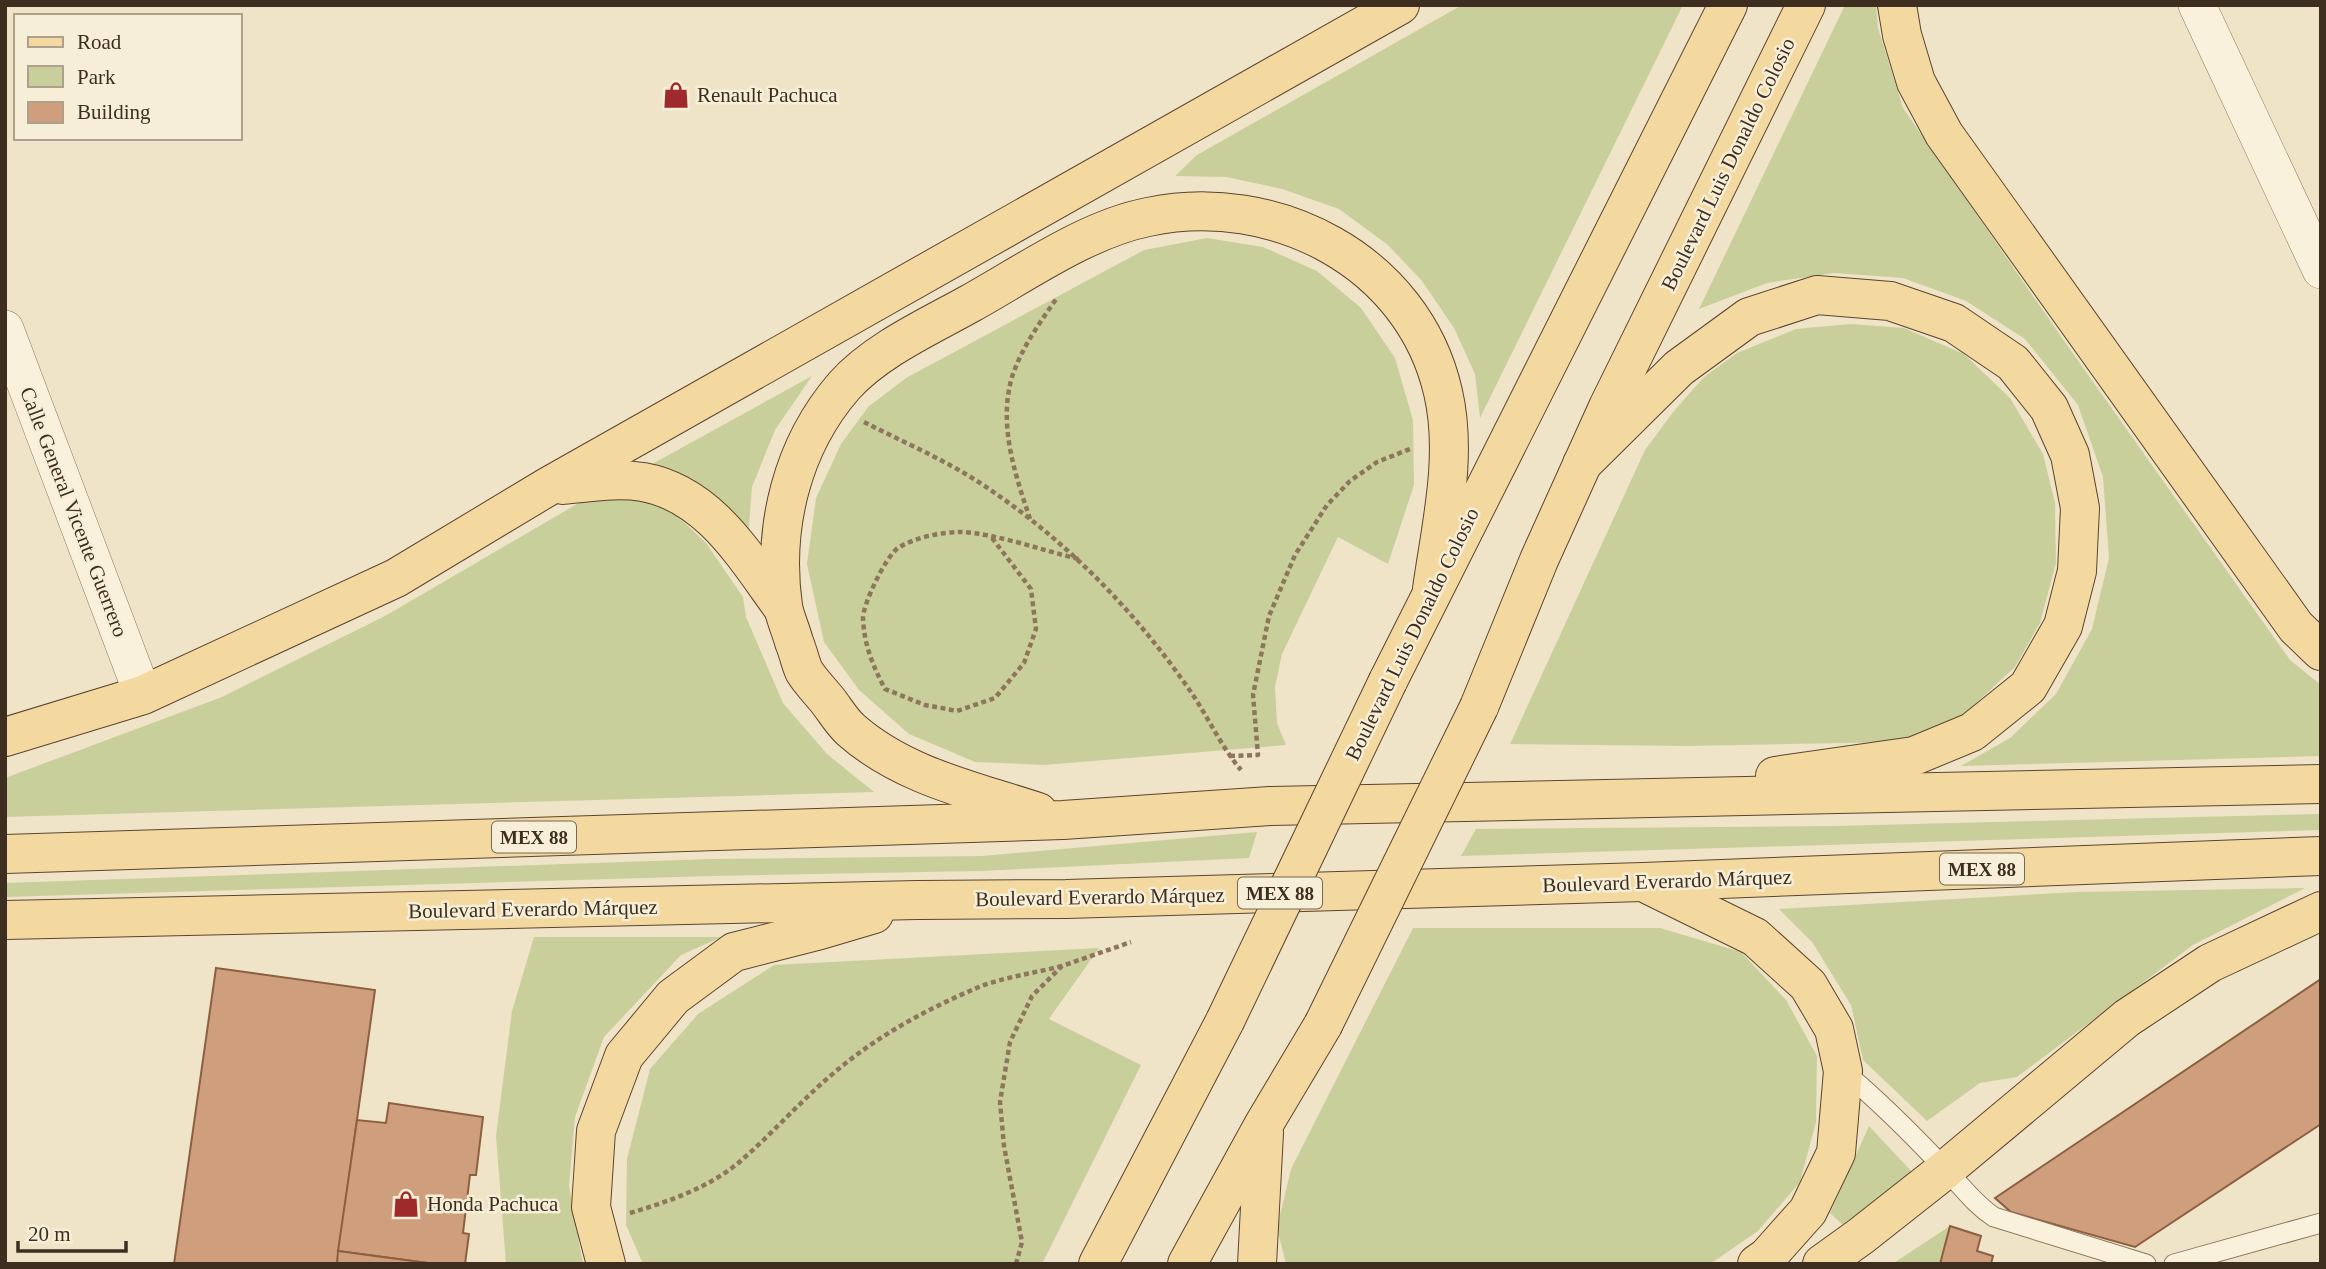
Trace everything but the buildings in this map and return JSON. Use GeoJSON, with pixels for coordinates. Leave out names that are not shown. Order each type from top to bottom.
{"type":"FeatureCollection","features":[{"type":"Feature","properties":{"kind":"main road"},"geometry":{"type":"LineString","coordinates":[[5,737],[143,695],[396,578],[549,486],[1400,5]]}},
{"type":"Feature","properties":{"kind":"main road","name":"Boulevard Luis Donaldo Colosio"},"geometry":{"type":"LineString","coordinates":[[1098,1264],[1225,1021],[1433,589],[1728,5]]}},
{"type":"Feature","properties":{"kind":"main road","name":"Boulevard Luis Donaldo Colosio"},"geometry":{"type":"LineString","coordinates":[[1187,1264],[1264,1124],[1324,1025],[1479,707],[1582,464],[1806,5]]}},
{"type":"Feature","properties":{"kind":"main road"},"geometry":{"type":"LineString","coordinates":[[1897,5],[1902,35],[1916,82],[1944,134],[2296,627],[2321,651]]}},
{"type":"Feature","properties":{"kind":"main road"},"geometry":{"type":"LineString","coordinates":[[1063,821],[910,770],[850,730],[804,671],[783,608],[781,533],[793,474],[813,428],[846,383],[887,350],[1101,230],[1149,216],[1219,210],[1275,221],[1325,240],[1369,270],[1403,306],[1426,344],[1443,392],[1450,445],[1433,589]]}},
{"type":"Feature","properties":{"kind":"main road"},"geometry":{"type":"LineString","coordinates":[[1582,464],[1679,368],[1749,317],[1817,295],[1891,301],[1954,323],[2013,363],[2049,408],[2070,455],[2080,508],[2077,571],[2063,626],[2028,687],[1972,732],[1914,757],[1741,781],[1646,800]]}},
{"type":"Feature","properties":{"kind":"main road"},"geometry":{"type":"LineString","coordinates":[[549,486],[600,481],[642,482],[670,489],[692,501],[716,521],[783,608]]}},
{"type":"Feature","properties":{"kind":"main road","name":"MEX 88"},"geometry":{"type":"LineString","coordinates":[[5,854],[1063,821],[1270,806],[2321,785]]}},
{"type":"Feature","properties":{"kind":"main road","name":"Boulevard Everardo Márquez"},"geometry":{"type":"LineString","coordinates":[[5,920],[1066,899],[1643,882],[2321,856]]}},
{"type":"Feature","properties":{"kind":"main road"},"geometry":{"type":"LineString","coordinates":[[1643,882],[1755,937],[1808,985],[1834,1029],[1843,1071],[1836,1153],[1808,1211],[1767,1257],[1757,1264]]}},
{"type":"Feature","properties":{"kind":"main road"},"geometry":{"type":"LineString","coordinates":[[606,1264],[591,1207],[596,1131],[624,1056],[673,997],[734,952],[820,930],[917,900]]}},
{"type":"Feature","properties":{"kind":"main road"},"geometry":{"type":"LineString","coordinates":[[1822,1264],[1945,1169],[2127,1018],[2210,963],[2321,911]]}},
{"type":"Feature","properties":{"kind":"main road"},"geometry":{"type":"LineString","coordinates":[[1257,1264],[1264,1124]]}},
{"type":"Feature","properties":{"kind":"street"},"geometry":{"type":"LineString","coordinates":[[2197,5],[2311,225],[2321,270]]}},
{"type":"Feature","properties":{"kind":"street","name":"Calle General Vicente Guerrero"},"geometry":{"type":"LineString","coordinates":[[5,329],[143,695]]}},
{"type":"Feature","properties":{"kind":"lane"},"geometry":{"type":"LineString","coordinates":[[1843,1071],[1874,1097],[1980,1208],[1994,1217],[2146,1264]]}},
{"type":"Feature","properties":{"kind":"lane"},"geometry":{"type":"LineString","coordinates":[[2174,1264],[2321,1223]]}},
{"type":"Feature","properties":{"kind":"path"},"geometry":{"type":"LineString","coordinates":[[1030,519],[1013,466],[1007,420],[1012,377],[1032,334],[1062,289]]}},
{"type":"Feature","properties":{"kind":"path"},"geometry":{"type":"LineString","coordinates":[[854,417],[976,481],[1030,519],[1079,559],[1134,618],[1187,686],[1229,757],[1270,806]]}},
{"type":"Feature","properties":{"kind":"path"},"geometry":{"type":"LineString","coordinates":[[1229,757],[1258,755],[1253,695],[1269,616],[1295,555],[1327,505],[1350,481],[1377,462],[1415,447],[1450,445]]}},
{"type":"Feature","properties":{"kind":"path"},"geometry":{"type":"LineString","coordinates":[[992,538],[1031,589],[1036,629],[1024,663],[995,698],[957,710],[925,705],[886,689],[869,657],[863,616],[872,587],[896,549],[923,538],[959,532],[992,538],[1079,559]]}},
{"type":"Feature","properties":{"kind":"path"},"geometry":{"type":"LineString","coordinates":[[619,1216],[668,1202],[707,1184],[743,1159],[842,1066],[909,1021],[981,986],[1062,966],[1131,942]]}},
{"type":"Feature","properties":{"kind":"path"},"geometry":{"type":"LineString","coordinates":[[1016,1264],[1023,1242],[1004,1146],[1000,1102],[1010,1042],[1032,996],[1062,966]]}},
{"type":"Feature","properties":{"kind":"green space"},"geometry":{"type":"Polygon","coordinates":[[[1462,5],[1683,5],[1480,418],[1475,374],[1454,328],[1422,281],[1388,245],[1339,209],[1282,189],[1226,177],[1175,176],[1197,155],[1462,5]]]}},
{"type":"Feature","properties":{"kind":"green space"},"geometry":{"type":"Polygon","coordinates":[[[1845,5],[1876,5],[1878,28],[1903,108],[2290,660],[2321,685],[2321,756],[1961,766],[2010,738],[2056,694],[2092,629],[2109,558],[2103,477],[2078,405],[2025,339],[1966,301],[1903,278],[1834,273],[1767,283],[1699,309],[1845,5]]]}},
{"type":"Feature","properties":{"kind":"green space"},"geometry":{"type":"Polygon","coordinates":[[[1207,238],[1263,247],[1317,271],[1361,308],[1395,358],[1413,420],[1414,485],[1388,564],[1338,537],[1282,654],[1275,687],[1277,723],[1286,745],[1044,765],[975,762],[909,734],[859,690],[824,642],[807,564],[816,498],[841,444],[868,407],[906,378],[1144,250],[1207,238]]]}},
{"type":"Feature","properties":{"kind":"green space"},"geometry":{"type":"Polygon","coordinates":[[[1851,324],[1904,328],[1964,354],[2010,398],[2043,454],[2055,503],[2056,563],[2040,623],[2015,667],[1961,717],[1896,742],[1689,746],[1510,744],[1645,450],[1674,411],[1704,377],[1737,353],[1796,329],[1851,324]]]}},
{"type":"Feature","properties":{"kind":"green space"},"geometry":{"type":"Polygon","coordinates":[[[812,376],[775,430],[752,487],[748,539],[643,469],[812,376]]]}},
{"type":"Feature","properties":{"kind":"green space"},"geometry":{"type":"Polygon","coordinates":[[[619,496],[671,510],[706,543],[743,597],[746,617],[783,703],[827,754],[874,792],[5,817],[5,778],[222,697],[385,616],[582,501],[619,496]]]}},
{"type":"Feature","properties":{"kind":"green space"},"geometry":{"type":"Polygon","coordinates":[[[2321,814],[2321,830],[1461,856],[1476,829],[1833,826],[2321,814]]]}},
{"type":"Feature","properties":{"kind":"green space"},"geometry":{"type":"Polygon","coordinates":[[[1257,832],[1249,858],[980,871],[712,876],[5,897],[5,883],[710,859],[981,856],[1257,832]]]}},
{"type":"Feature","properties":{"kind":"green space"},"geometry":{"type":"Polygon","coordinates":[[[2305,888],[2193,945],[2017,1077],[1980,1083],[1927,1121],[1863,1060],[1851,1005],[1812,942],[1779,909],[2077,892],[2305,888]]]}},
{"type":"Feature","properties":{"kind":"green space"},"geometry":{"type":"Polygon","coordinates":[[[1413,928],[1660,928],[1741,952],[1786,1000],[1817,1056],[1816,1122],[1800,1182],[1758,1231],[1710,1264],[1286,1264],[1277,1228],[1291,1169],[1413,928]]]}},
{"type":"Feature","properties":{"kind":"green space"},"geometry":{"type":"Polygon","coordinates":[[[534,937],[722,937],[681,955],[604,1037],[575,1117],[569,1186],[583,1264],[506,1264],[496,1136],[512,1011],[534,937]]]}},
{"type":"Feature","properties":{"kind":"green space"},"geometry":{"type":"Polygon","coordinates":[[[1099,948],[1049,1019],[1141,1065],[1042,1264],[643,1264],[626,1225],[627,1159],[650,1069],[698,1014],[774,965],[1099,948]]]}},
{"type":"Feature","properties":{"kind":"green space"},"geometry":{"type":"Polygon","coordinates":[[[1869,1126],[1912,1172],[1843,1225],[1830,1213],[1869,1126]]]}},
{"type":"Feature","properties":{"kind":"green space"},"geometry":{"type":"Polygon","coordinates":[[[1950,1226],[1940,1264],[1892,1264],[1950,1226]]]}},
{"type":"Feature","properties":{"kind":"place","name":"Renault Pachuca"},"geometry":{"type":"Point","coordinates":[676,95]}},
{"type":"Feature","properties":{"kind":"place","name":"Honda Pachuca"},"geometry":{"type":"Point","coordinates":[406,1204]}}]}
